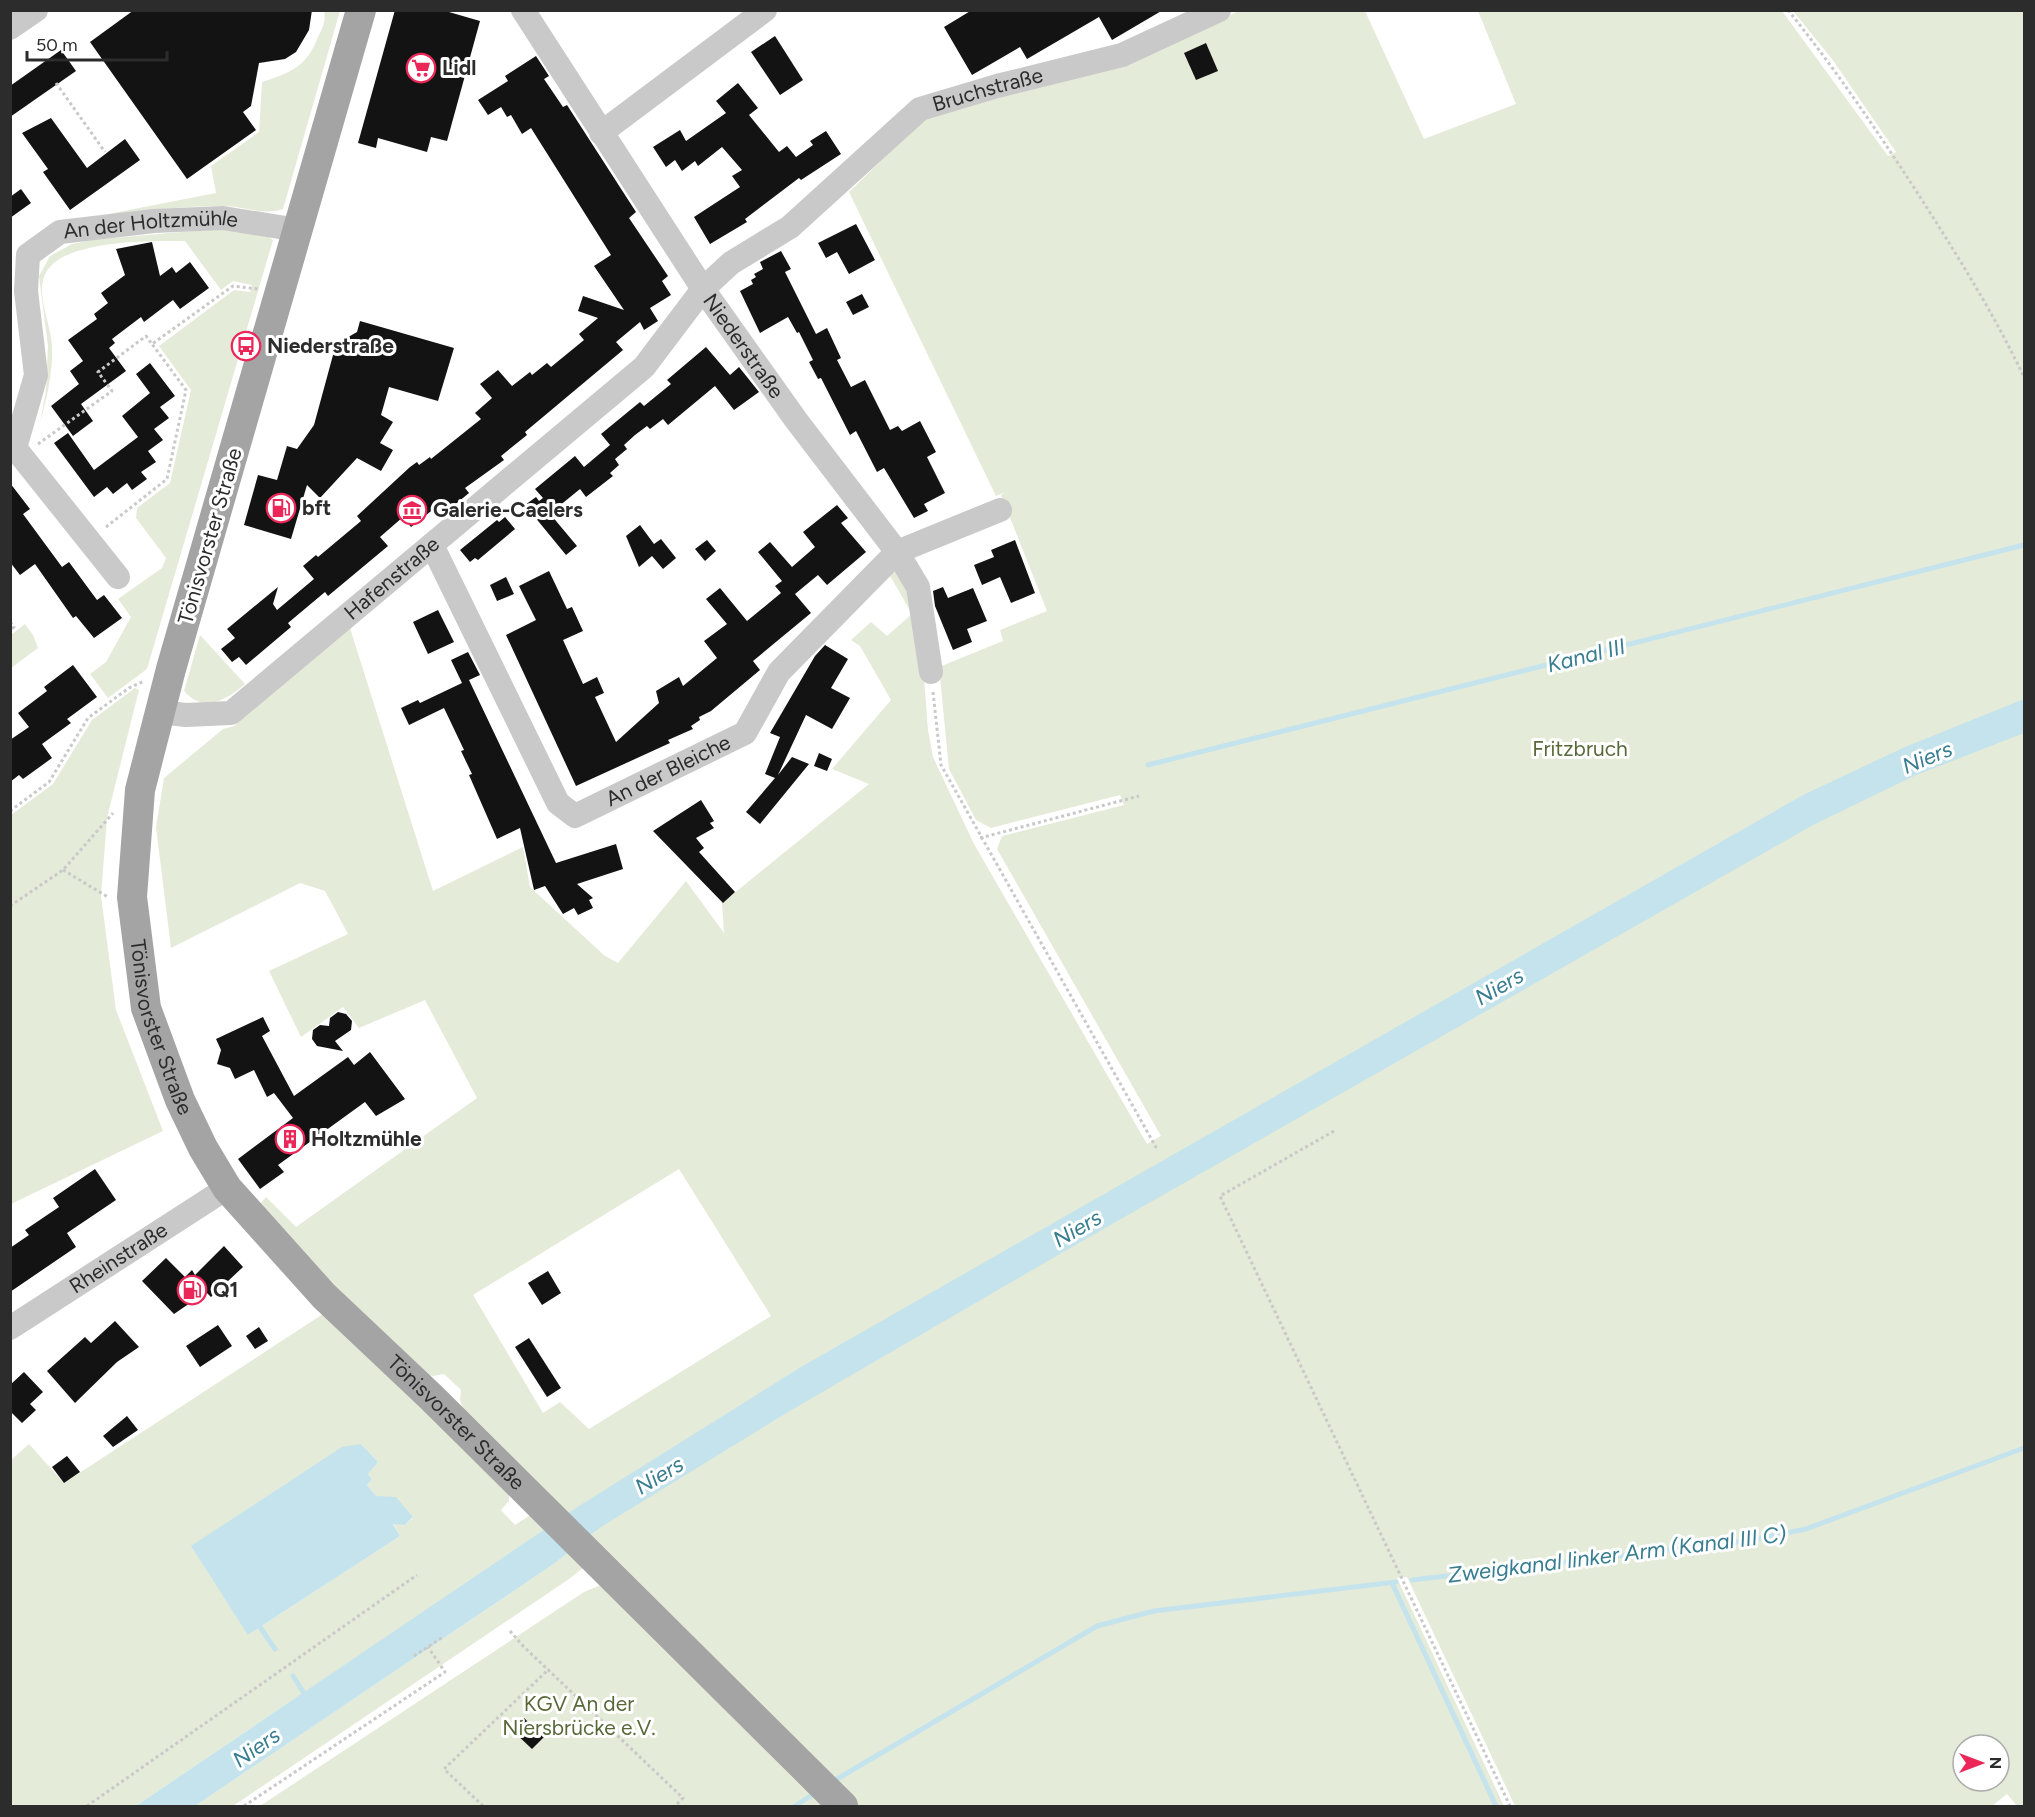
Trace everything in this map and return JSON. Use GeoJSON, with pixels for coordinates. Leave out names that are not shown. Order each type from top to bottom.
{"type":"FeatureCollection","features":[{"type":"Feature","properties":{"kind":"main road","name":"Tönisvorster Straße"},"geometry":{"type":"LineString","coordinates":[[361,10],[171,669],[140,790],[132,897],[146,1008],[180,1100],[203,1148],[227,1188],[324,1296],[431,1397],[843,1806]]}},
{"type":"Feature","properties":{"kind":"street"},"geometry":{"type":"LineString","coordinates":[[10,28],[36,10]]}},
{"type":"Feature","properties":{"kind":"street","name":"Niederstraße"},"geometry":{"type":"LineString","coordinates":[[523,10],[703,289],[796,420],[897,552]]}},
{"type":"Feature","properties":{"kind":"street"},"geometry":{"type":"LineString","coordinates":[[601,133],[765,10]]}},
{"type":"Feature","properties":{"kind":"street","name":"Bruchstraße"},"geometry":{"type":"LineString","coordinates":[[703,289],[731,263],[790,227],[920,109],[997,86],[1122,55],[1219,10]]}},
{"type":"Feature","properties":{"kind":"street","name":"An der Holtzmühle"},"geometry":{"type":"LineString","coordinates":[[16,452],[36,375],[26,291],[27,255],[60,232],[154,220],[223,218],[298,230]]}},
{"type":"Feature","properties":{"kind":"street","name":"Hafenstraße"},"geometry":{"type":"LineString","coordinates":[[159,712],[186,715],[231,713],[644,367],[703,289]]}},
{"type":"Feature","properties":{"kind":"street"},"geometry":{"type":"LineString","coordinates":[[16,452],[118,577]]}},
{"type":"Feature","properties":{"kind":"street"},"geometry":{"type":"LineString","coordinates":[[931,672],[918,587],[897,552],[1000,510]]}},
{"type":"Feature","properties":{"kind":"street","name":"An der Bleiche"},"geometry":{"type":"LineString","coordinates":[[432,545],[558,803],[575,816],[745,733],[780,672],[897,552]]}},
{"type":"Feature","properties":{"kind":"street","name":"Rheinstraße"},"geometry":{"type":"LineString","coordinates":[[10,1328],[227,1188]]}},
{"type":"Feature","properties":{"kind":"path"},"geometry":{"type":"LineString","coordinates":[[1788,10],[1828,60],[1893,155],[1968,273],[2025,378]]}},
{"type":"Feature","properties":{"kind":"path"},"geometry":{"type":"LineString","coordinates":[[56,83],[105,152]]}},
{"type":"Feature","properties":{"kind":"path"},"geometry":{"type":"LineString","coordinates":[[152,344],[233,286],[280,294]]}},
{"type":"Feature","properties":{"kind":"path"},"geometry":{"type":"LineString","coordinates":[[16,452],[112,391],[98,372],[146,336],[186,390],[167,479],[88,541]]}},
{"type":"Feature","properties":{"kind":"path"},"geometry":{"type":"LineString","coordinates":[[10,622],[15,627],[10,630]]}},
{"type":"Feature","properties":{"kind":"path"},"geometry":{"type":"LineString","coordinates":[[10,811],[49,782],[88,718],[129,688],[171,669]]}},
{"type":"Feature","properties":{"kind":"path"},"geometry":{"type":"LineString","coordinates":[[931,672],[941,765],[1157,1149]]}},
{"type":"Feature","properties":{"kind":"path"},"geometry":{"type":"LineString","coordinates":[[10,906],[63,870],[116,810],[140,790]]}},
{"type":"Feature","properties":{"kind":"path"},"geometry":{"type":"LineString","coordinates":[[980,838],[1139,796]]}},
{"type":"Feature","properties":{"kind":"path"},"geometry":{"type":"LineString","coordinates":[[63,870],[113,900]]}},
{"type":"Feature","properties":{"kind":"path"},"geometry":{"type":"LineString","coordinates":[[1334,1131],[1220,1196],[1510,1806]]}},
{"type":"Feature","properties":{"kind":"path"},"geometry":{"type":"LineString","coordinates":[[87,1806],[417,1575]]}},
{"type":"Feature","properties":{"kind":"path"},"geometry":{"type":"LineString","coordinates":[[510,1631],[683,1798],[675,1806]]}},
{"type":"Feature","properties":{"kind":"path"},"geometry":{"type":"LineString","coordinates":[[414,1656],[442,1637]]}},
{"type":"Feature","properties":{"kind":"path"},"geometry":{"type":"LineString","coordinates":[[244,1806],[445,1672],[428,1647]]}},
{"type":"Feature","properties":{"kind":"path"},"geometry":{"type":"LineString","coordinates":[[483,1806],[444,1770],[549,1669]]}},
{"type":"Feature","properties":{"kind":"green space"},"geometry":{"type":"Polygon","coordinates":[[[1241,10],[1365,11],[1424,139],[1516,104],[1478,11],[1782,11],[1888,156],[1896,152],[1832,59],[1793,11],[2024,11],[2024,1806],[2017,1806],[2007,1794],[1992,1806],[1515,1806],[1407,1577],[1397,1578],[1504,1806],[859,1806],[838,1786],[832,1806],[260,1806],[584,1592],[606,1583],[603,1552],[569,1579],[233,1806],[195,1806],[555,1563],[596,1531],[574,1510],[136,1806],[11,1806],[10,1461],[29,1444],[64,1483],[323,1314],[509,1490],[509,1501],[501,1510],[515,1525],[552,1501],[465,1416],[460,1400],[461,1390],[444,1374],[433,1376],[421,1373],[295,1246],[261,1203],[266,1197],[296,1227],[477,1098],[425,1000],[359,1028],[343,1007],[301,1037],[269,971],[348,934],[325,891],[300,883],[171,948],[156,827],[164,778],[223,729],[234,726],[350,628],[433,891],[523,847],[530,887],[605,956],[618,963],[686,881],[724,933],[722,903],[869,784],[832,769],[891,700],[860,646],[851,640],[871,622],[887,636],[912,614],[889,574],[898,571],[919,611],[928,730],[933,757],[974,844],[1147,1144],[1161,1136],[997,849],[1002,836],[1124,805],[1120,795],[991,828],[976,820],[949,769],[939,667],[1003,641],[1000,630],[1047,611],[1001,495],[1006,492],[996,496],[849,192],[927,116],[1143,55],[1241,10]],[[679,1169],[473,1295],[543,1413],[560,1402],[589,1429],[771,1316],[679,1169]],[[361,1444],[248,1635],[400,1536],[393,1523],[405,1525],[413,1518],[376,1496],[367,1485],[372,1479],[368,1474],[378,1462],[361,1444]]]}},
{"type":"Feature","properties":{"kind":"green space"},"geometry":{"type":"Polygon","coordinates":[[[324,11],[340,11],[283,209],[268,211],[231,206],[209,206],[103,215],[216,193],[211,166],[259,132],[262,82],[282,75],[303,62],[323,27],[324,11]]]}},
{"type":"Feature","properties":{"kind":"green space"},"geometry":{"type":"Polygon","coordinates":[[[226,228],[265,234],[273,240],[147,669],[108,698],[90,674],[106,662],[131,617],[118,599],[162,568],[166,558],[136,518],[137,508],[170,483],[191,390],[159,346],[234,290],[250,292],[252,285],[233,281],[221,290],[185,241],[128,242],[85,249],[67,255],[52,265],[42,285],[52,346],[52,365],[40,423],[46,390],[48,346],[39,276],[50,256],[72,244],[91,240],[226,228]]]}},
{"type":"Feature","properties":{"kind":"green space"},"geometry":{"type":"Polygon","coordinates":[[[25,624],[38,648],[11,668],[11,635],[25,624]]]}},
{"type":"Feature","properties":{"kind":"green space"},"geometry":{"type":"Polygon","coordinates":[[[200,635],[245,684],[215,702],[199,702],[184,691],[200,635]]]}},
{"type":"Feature","properties":{"kind":"green space"},"geometry":{"type":"Polygon","coordinates":[[[135,688],[139,690],[107,818],[101,896],[116,1010],[163,1131],[11,1204],[11,815],[53,784],[92,720],[135,688]]]}},
{"type":"Feature","properties":{"kind":"water","name":"Niers"},"geometry":{"type":"Polygon","coordinates":[[[2024,699],[2024,733],[1914,776],[1813,825],[1084,1240],[788,1412],[601,1527],[555,1563],[195,1806],[136,1806],[579,1506],[801,1367],[1803,795],[1905,747],[2024,699]]]}},
{"type":"Feature","properties":{"kind":"water"},"geometry":{"type":"Polygon","coordinates":[[[361,1444],[378,1462],[368,1474],[372,1479],[367,1485],[376,1496],[396,1497],[413,1517],[405,1525],[393,1524],[400,1536],[248,1635],[191,1546],[342,1447],[361,1444]]]}},
{"type":"Feature","properties":{"kind":"building"},"geometry":{"type":"Polygon","coordinates":[[[134,10],[312,10],[309,30],[296,52],[285,59],[259,63],[251,106],[243,112],[256,130],[187,179],[90,42],[134,10]]]}},
{"type":"Feature","properties":{"kind":"building"},"geometry":{"type":"Polygon","coordinates":[[[395,10],[442,10],[480,21],[447,141],[431,137],[427,152],[378,138],[376,148],[358,143],[395,10]]]}},
{"type":"Feature","properties":{"kind":"building"},"geometry":{"type":"Polygon","coordinates":[[[972,10],[1163,10],[1112,40],[1099,17],[1027,59],[1020,47],[972,75],[944,27],[972,10]]]}},
{"type":"Feature","properties":{"kind":"building"},"geometry":{"type":"Polygon","coordinates":[[[775,36],[803,80],[780,95],[751,52],[775,36]]]}},
{"type":"Feature","properties":{"kind":"building"},"geometry":{"type":"Polygon","coordinates":[[[1206,43],[1218,71],[1196,80],[1184,53],[1206,43]]]}},
{"type":"Feature","properties":{"kind":"building"},"geometry":{"type":"Polygon","coordinates":[[[61,50],[76,71],[10,117],[10,86],[61,50]]]}},
{"type":"Feature","properties":{"kind":"building"},"geometry":{"type":"Polygon","coordinates":[[[536,56],[549,76],[544,79],[563,107],[567,105],[636,212],[629,218],[668,276],[662,281],[671,295],[650,308],[658,321],[644,330],[640,322],[616,342],[623,350],[525,432],[527,435],[501,456],[504,460],[465,488],[469,493],[446,512],[440,504],[411,527],[403,517],[380,537],[388,546],[328,596],[325,592],[288,623],[291,627],[246,665],[239,657],[232,662],[221,649],[235,638],[227,629],[278,587],[273,604],[277,610],[314,579],[303,566],[316,555],[318,557],[361,521],[357,516],[410,467],[417,462],[419,465],[430,457],[431,459],[481,419],[475,413],[492,398],[480,384],[498,370],[512,386],[530,372],[532,375],[547,363],[551,367],[584,340],[579,334],[598,318],[578,311],[583,296],[624,310],[594,266],[611,255],[531,128],[522,134],[511,115],[507,117],[501,107],[488,115],[478,100],[508,81],[505,76],[536,56]]]}},
{"type":"Feature","properties":{"kind":"building"},"geometry":{"type":"Polygon","coordinates":[[[738,83],[758,108],[749,115],[779,152],[787,146],[796,157],[813,145],[810,141],[826,131],[841,154],[801,180],[799,178],[745,219],[747,222],[710,244],[694,217],[740,187],[732,176],[742,170],[722,147],[698,166],[695,161],[682,171],[675,160],[666,167],[653,147],[680,130],[686,141],[726,113],[716,101],[738,83]]]}},
{"type":"Feature","properties":{"kind":"building"},"geometry":{"type":"Polygon","coordinates":[[[51,118],[87,168],[125,139],[140,160],[70,210],[43,172],[48,169],[22,133],[51,118]]]}},
{"type":"Feature","properties":{"kind":"building"},"geometry":{"type":"Polygon","coordinates":[[[21,189],[31,203],[10,218],[10,197],[21,189]]]}},
{"type":"Feature","properties":{"kind":"building"},"geometry":{"type":"Polygon","coordinates":[[[856,224],[875,260],[849,274],[837,252],[826,258],[818,243],[856,224]]]}},
{"type":"Feature","properties":{"kind":"building"},"geometry":{"type":"Polygon","coordinates":[[[152,242],[160,276],[172,267],[176,273],[190,262],[209,288],[180,309],[173,300],[144,322],[141,317],[112,339],[115,343],[109,348],[126,371],[81,404],[93,421],[73,436],[51,406],[79,384],[70,371],[83,361],[68,340],[97,319],[94,314],[108,303],[101,293],[125,275],[116,249],[152,242]]]}},
{"type":"Feature","properties":{"kind":"building"},"geometry":{"type":"Polygon","coordinates":[[[781,251],[791,269],[785,272],[816,334],[827,328],[841,358],[837,360],[851,387],[865,380],[890,430],[898,426],[902,431],[920,421],[936,452],[927,457],[945,493],[924,504],[928,511],[914,518],[884,468],[877,472],[856,431],[850,435],[821,378],[818,379],[809,362],[813,360],[799,332],[797,333],[788,317],[760,333],[740,291],[753,284],[751,280],[756,277],[754,274],[763,269],[760,262],[781,251]]]}},
{"type":"Feature","properties":{"kind":"building"},"geometry":{"type":"Polygon","coordinates":[[[862,294],[869,307],[853,315],[846,302],[862,294]]]}},
{"type":"Feature","properties":{"kind":"building"},"geometry":{"type":"Polygon","coordinates":[[[360,321],[454,348],[438,401],[389,387],[381,415],[393,422],[380,443],[393,450],[381,471],[357,458],[320,498],[307,485],[291,539],[244,525],[258,475],[277,480],[287,446],[297,449],[314,425],[336,344],[357,332],[360,321]]]}},
{"type":"Feature","properties":{"kind":"building"},"geometry":{"type":"Polygon","coordinates":[[[706,347],[730,375],[739,367],[759,392],[734,410],[715,386],[668,425],[663,419],[650,429],[647,426],[635,435],[624,445],[627,449],[615,459],[619,465],[610,473],[613,476],[586,497],[580,489],[553,511],[551,515],[577,546],[566,555],[525,505],[536,497],[539,501],[543,498],[535,489],[575,456],[584,467],[610,445],[601,434],[640,402],[644,406],[671,384],[667,380],[706,347]]]}},
{"type":"Feature","properties":{"kind":"building"},"geometry":{"type":"Polygon","coordinates":[[[150,363],[175,396],[160,407],[169,418],[154,429],[163,440],[148,451],[156,462],[141,472],[147,479],[132,490],[127,483],[113,494],[107,487],[94,497],[54,443],[68,433],[94,470],[138,437],[122,416],[150,393],[136,374],[150,363]]]}},
{"type":"Feature","properties":{"kind":"building"},"geometry":{"type":"Polygon","coordinates":[[[10,483],[30,509],[23,514],[62,567],[69,562],[97,600],[104,595],[122,618],[94,638],[76,616],[73,618],[35,564],[20,575],[10,562],[10,483]]]}},
{"type":"Feature","properties":{"kind":"building"},"geometry":{"type":"Polygon","coordinates":[[[837,505],[848,518],[841,523],[866,552],[827,585],[818,575],[795,594],[811,613],[753,661],[760,670],[711,711],[699,717],[700,720],[691,726],[693,729],[668,740],[670,743],[576,786],[506,635],[536,620],[519,586],[549,571],[567,609],[572,607],[583,631],[563,640],[583,684],[597,677],[604,693],[595,697],[616,742],[659,703],[656,691],[679,677],[683,686],[717,658],[704,641],[727,624],[706,599],[720,588],[747,621],[781,593],[775,586],[782,581],[758,552],[770,542],[792,567],[815,547],[803,532],[837,505]]]}},
{"type":"Feature","properties":{"kind":"building"},"geometry":{"type":"Polygon","coordinates":[[[505,517],[515,529],[478,560],[475,558],[470,562],[460,550],[497,520],[499,522],[505,517]]]}},
{"type":"Feature","properties":{"kind":"building"},"geometry":{"type":"Polygon","coordinates":[[[640,525],[654,544],[661,539],[676,558],[663,569],[652,556],[639,567],[626,536],[640,525]]]}},
{"type":"Feature","properties":{"kind":"building"},"geometry":{"type":"Polygon","coordinates":[[[707,540],[716,551],[705,561],[695,549],[707,540]]]}},
{"type":"Feature","properties":{"kind":"building"},"geometry":{"type":"Polygon","coordinates":[[[1015,540],[1035,593],[1011,603],[1000,577],[982,585],[974,565],[994,557],[991,550],[1015,540]]]}},
{"type":"Feature","properties":{"kind":"building"},"geometry":{"type":"Polygon","coordinates":[[[506,577],[514,594],[497,601],[490,585],[506,577]]]}},
{"type":"Feature","properties":{"kind":"building"},"geometry":{"type":"Polygon","coordinates":[[[943,587],[948,598],[973,588],[987,621],[967,629],[972,642],[953,650],[935,606],[933,591],[943,587]]]}},
{"type":"Feature","properties":{"kind":"building"},"geometry":{"type":"Polygon","coordinates":[[[438,610],[454,642],[428,654],[413,622],[438,610]]]}},
{"type":"Feature","properties":{"kind":"building"},"geometry":{"type":"Polygon","coordinates":[[[825,645],[848,659],[831,688],[850,698],[832,729],[806,715],[778,775],[792,757],[809,764],[760,824],[746,812],[775,778],[765,774],[780,737],[770,733],[815,656],[825,645]]]}},
{"type":"Feature","properties":{"kind":"building"},"geometry":{"type":"Polygon","coordinates":[[[468,652],[480,675],[469,680],[556,863],[616,844],[623,869],[577,884],[593,898],[589,900],[593,908],[578,915],[574,908],[563,914],[545,886],[534,890],[520,828],[497,839],[469,775],[472,774],[461,751],[464,750],[444,708],[409,725],[401,708],[418,700],[420,703],[462,683],[451,660],[468,652]]]}},
{"type":"Feature","properties":{"kind":"building"},"geometry":{"type":"Polygon","coordinates":[[[73,665],[97,697],[67,719],[71,723],[42,744],[52,758],[23,779],[19,775],[10,782],[10,740],[29,727],[18,713],[47,691],[44,687],[73,665]]]}},
{"type":"Feature","properties":{"kind":"building"},"geometry":{"type":"Polygon","coordinates":[[[819,753],[832,759],[827,771],[814,766],[819,753]]]}},
{"type":"Feature","properties":{"kind":"building"},"geometry":{"type":"Polygon","coordinates":[[[701,800],[714,821],[710,823],[714,828],[696,838],[704,848],[699,852],[735,892],[723,903],[653,831],[701,800]]]}},
{"type":"Feature","properties":{"kind":"building"},"geometry":{"type":"Polygon","coordinates":[[[338,1012],[346,1014],[352,1021],[351,1030],[335,1041],[343,1051],[317,1046],[312,1039],[313,1030],[320,1025],[329,1026],[330,1018],[338,1012]]]}},
{"type":"Feature","properties":{"kind":"building","name":"Holtzmühle"},"geometry":{"type":"Polygon","coordinates":[[[263,1017],[270,1031],[262,1036],[294,1096],[348,1057],[354,1065],[370,1052],[405,1099],[376,1116],[365,1102],[278,1165],[284,1172],[260,1189],[238,1159],[293,1118],[274,1093],[267,1097],[254,1070],[235,1079],[230,1068],[217,1064],[221,1050],[216,1039],[263,1017]]]}},
{"type":"Feature","properties":{"kind":"building"},"geometry":{"type":"Polygon","coordinates":[[[95,1169],[116,1200],[67,1233],[76,1247],[10,1292],[10,1248],[29,1235],[25,1230],[59,1207],[53,1198],[95,1169]]]}},
{"type":"Feature","properties":{"kind":"building"},"geometry":{"type":"Polygon","coordinates":[[[224,1246],[243,1267],[211,1297],[206,1292],[174,1314],[142,1281],[166,1258],[185,1277],[192,1270],[195,1275],[224,1246]]]}},
{"type":"Feature","properties":{"kind":"building"},"geometry":{"type":"Polygon","coordinates":[[[548,1271],[561,1293],[542,1305],[528,1283],[548,1271]]]}},
{"type":"Feature","properties":{"kind":"building"},"geometry":{"type":"Polygon","coordinates":[[[115,1321],[139,1347],[117,1362],[75,1403],[47,1371],[85,1337],[91,1343],[115,1321]]]}},
{"type":"Feature","properties":{"kind":"building"},"geometry":{"type":"Polygon","coordinates":[[[218,1325],[232,1346],[200,1367],[186,1346],[218,1325]]]}},
{"type":"Feature","properties":{"kind":"building"},"geometry":{"type":"Polygon","coordinates":[[[259,1327],[268,1341],[255,1349],[246,1336],[259,1327]]]}},
{"type":"Feature","properties":{"kind":"building"},"geometry":{"type":"Polygon","coordinates":[[[529,1338],[561,1388],[547,1397],[515,1347],[529,1338]]]}},
{"type":"Feature","properties":{"kind":"building"},"geometry":{"type":"Polygon","coordinates":[[[24,1372],[43,1392],[30,1404],[36,1410],[22,1423],[10,1411],[10,1385],[24,1372]]]}},
{"type":"Feature","properties":{"kind":"building"},"geometry":{"type":"Polygon","coordinates":[[[127,1416],[138,1430],[113,1447],[103,1436],[127,1416]]]}},
{"type":"Feature","properties":{"kind":"building"},"geometry":{"type":"Polygon","coordinates":[[[67,1456],[80,1472],[64,1483],[52,1467],[67,1456]]]}},
{"type":"Feature","properties":{"kind":"building"},"geometry":{"type":"Polygon","coordinates":[[[524,1718],[544,1737],[532,1749],[513,1731],[524,1718]]]}},
{"type":"Feature","properties":{"kind":"waterway","name":"Kanal III"},"geometry":{"type":"LineString","coordinates":[[1148,765],[2024,545]]}},
{"type":"Feature","properties":{"kind":"waterway","name":"Zweigkanal linker Arm (Kanal III C)"},"geometry":{"type":"LineString","coordinates":[[1412,1580],[1746,1541],[1806,1529],[2024,1448]]}},
{"type":"Feature","properties":{"kind":"waterway","name":"Zweigkanal linker Arm (Kanal III C)"},"geometry":{"type":"LineString","coordinates":[[832,1782],[1097,1626],[1154,1611],[1396,1582]]}},
{"type":"Feature","properties":{"kind":"waterway"},"geometry":{"type":"LineString","coordinates":[[1392,1583],[1496,1806]]}},
{"type":"Feature","properties":{"kind":"waterway"},"geometry":{"type":"LineString","coordinates":[[258,1624],[275,1649]]}},
{"type":"Feature","properties":{"kind":"waterway"},"geometry":{"type":"LineString","coordinates":[[293,1676],[307,1698]]}},
{"type":"Feature","properties":{"kind":"waterway","name":"Zweigkanal linker Arm (Kanal III C)"},"geometry":{"type":"LineString","coordinates":[[795,1806],[817,1792]]}},
{"type":"Feature","properties":{"kind":"place","name":"Lidl"},"geometry":{"type":"Point","coordinates":[421,68]}},
{"type":"Feature","properties":{"kind":"place","name":"Niederstraße"},"geometry":{"type":"Point","coordinates":[246,346]}},
{"type":"Feature","properties":{"kind":"place","name":"bft"},"geometry":{"type":"Point","coordinates":[281,508]}},
{"type":"Feature","properties":{"kind":"place","name":"Galerie-Caelers"},"geometry":{"type":"Point","coordinates":[412,510]}},
{"type":"Feature","properties":{"kind":"place","name":"Holtzmühle"},"geometry":{"type":"Point","coordinates":[290,1139]}},
{"type":"Feature","properties":{"kind":"place","name":"Q1"},"geometry":{"type":"Point","coordinates":[192,1290]}},
{"type":"Feature","properties":{"kind":"park label","name":"Fritzbruch"},"geometry":{"type":"Point","coordinates":[1580,749]}},
{"type":"Feature","properties":{"kind":"park label","name":"KGV An der Niersbrücke e.V."},"geometry":{"type":"Point","coordinates":[579,1716]}}]}
